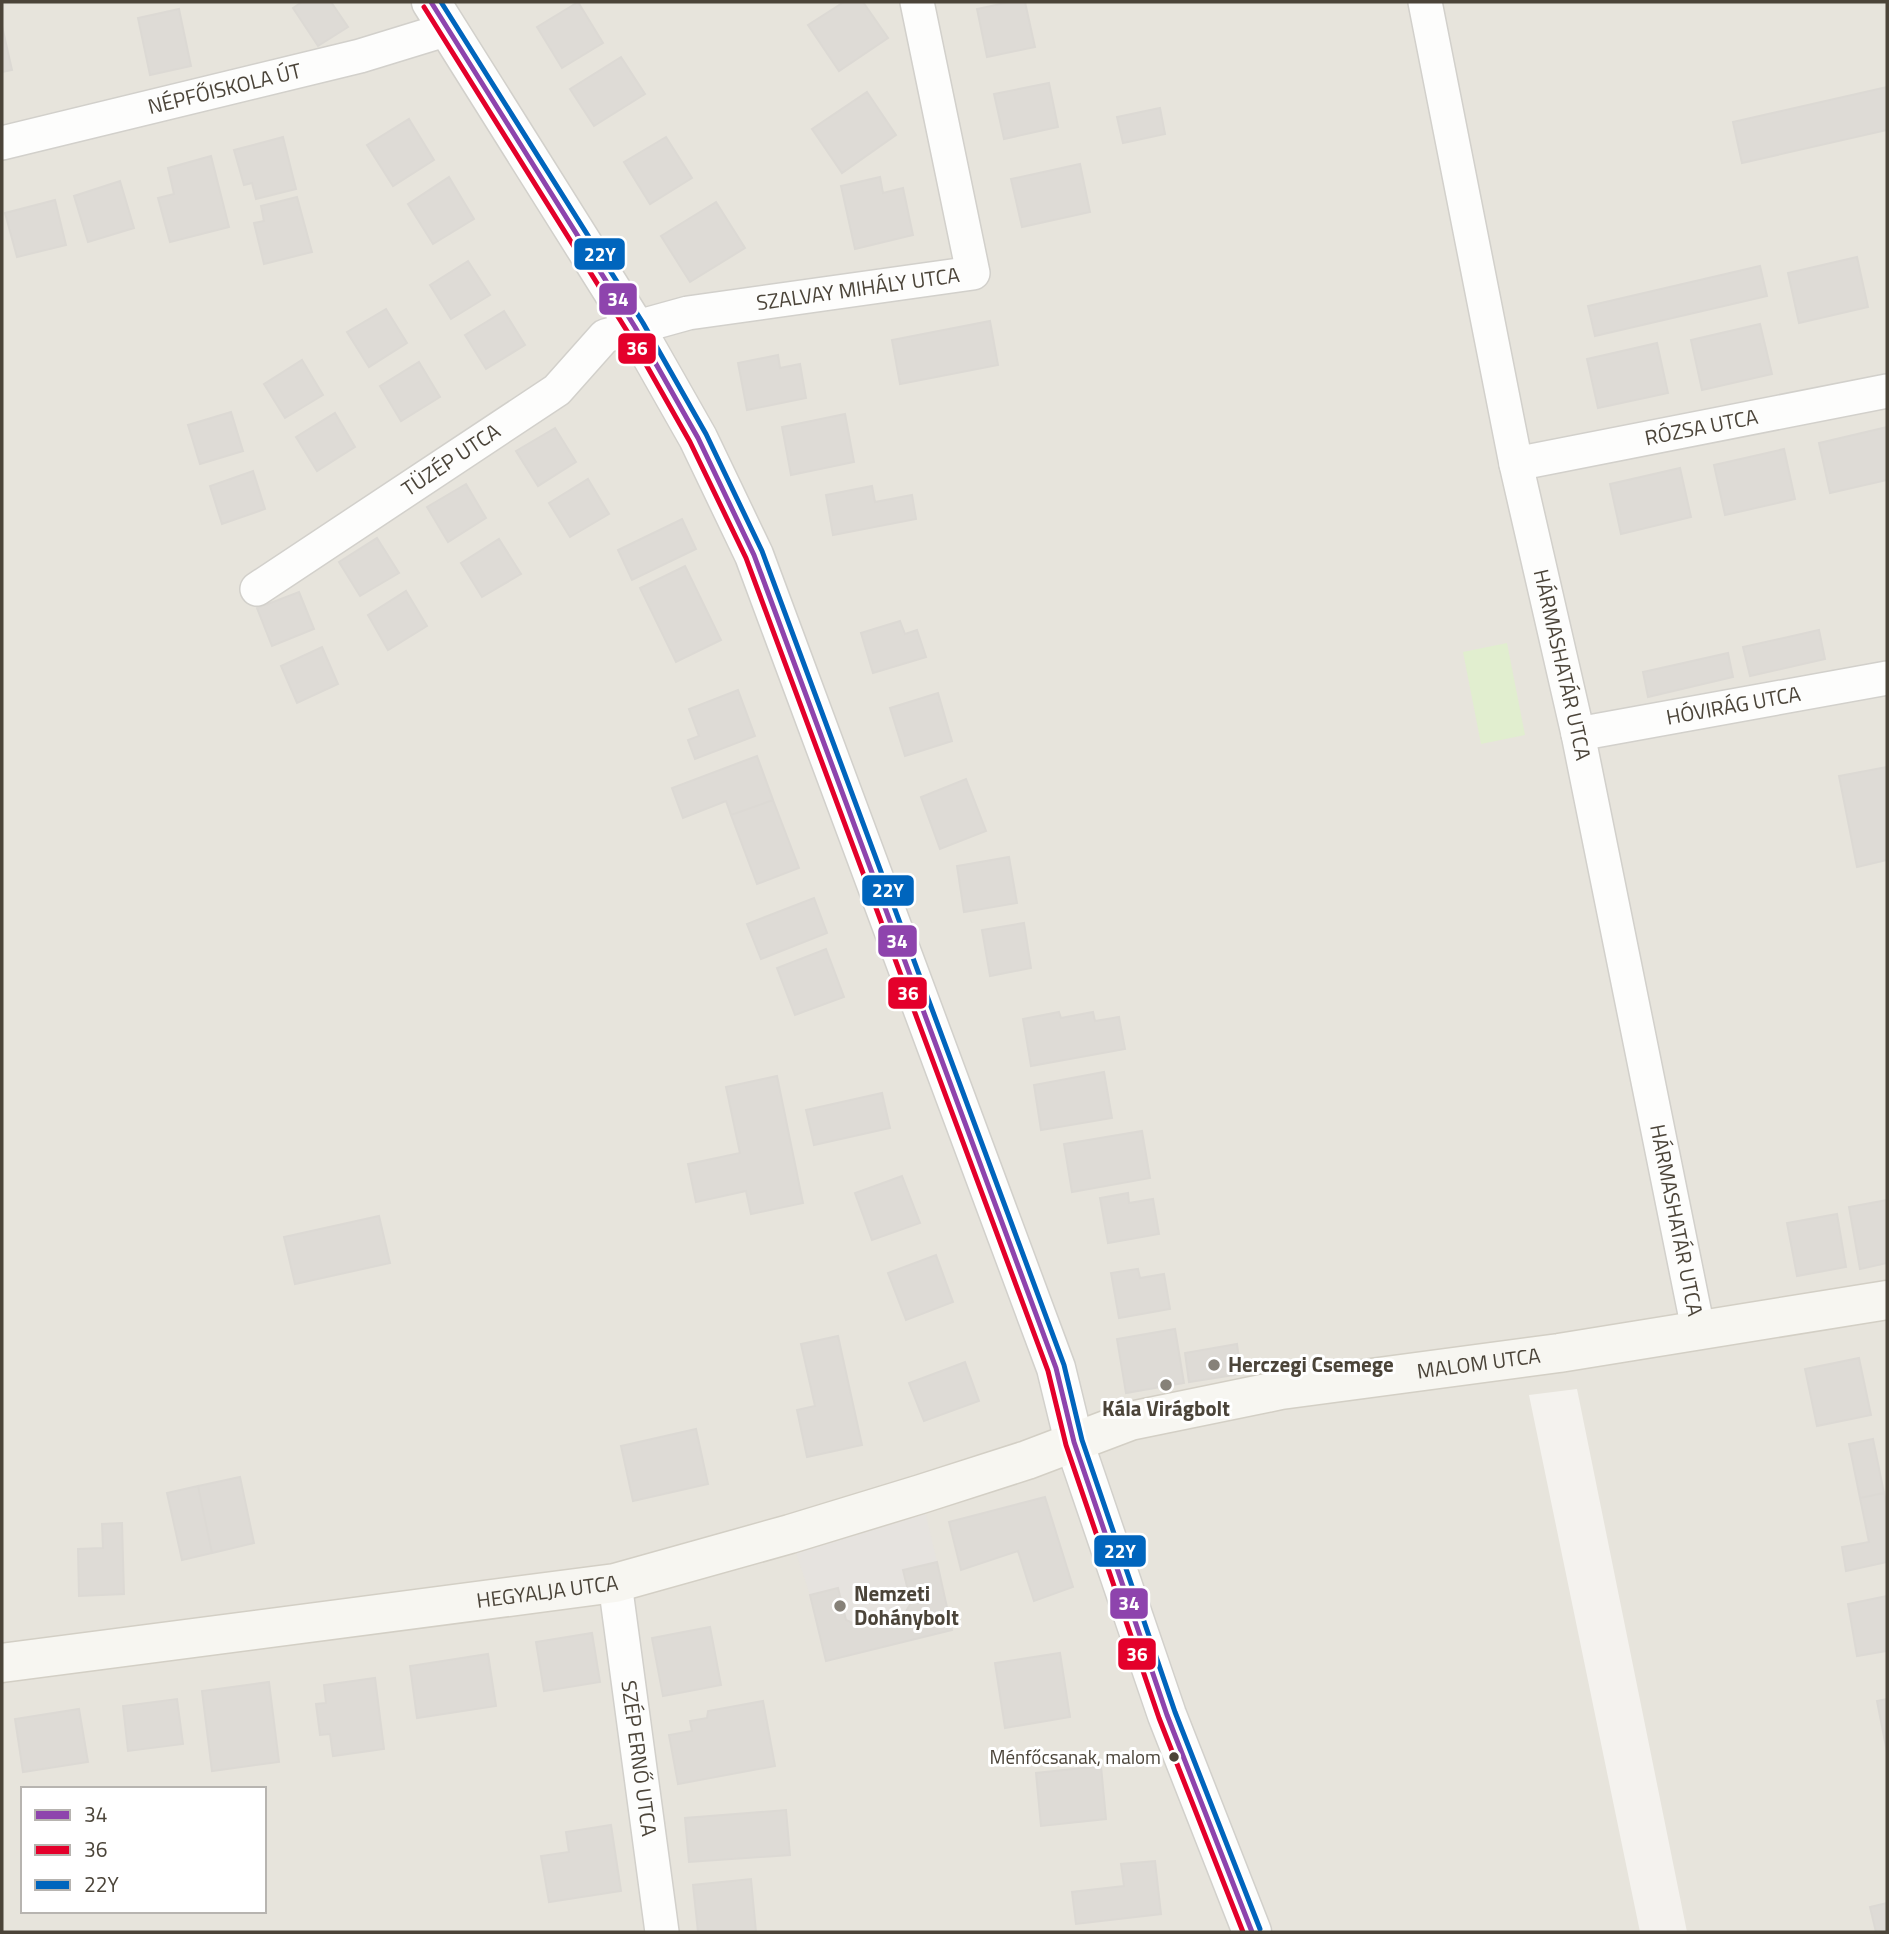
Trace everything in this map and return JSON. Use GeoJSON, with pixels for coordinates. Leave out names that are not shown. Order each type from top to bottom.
{"type":"FeatureCollection","features":[{"type":"Feature","properties":{"kind":"main road","name":"MALOM UTCA"},"geometry":{"type":"LineString","coordinates":[[1074,1442],[1130,1421],[1282,1390],[1559,1353],[1887,1300]]}},
{"type":"Feature","properties":{"kind":"main road","name":"HEGYALJA UTCA"},"geometry":{"type":"LineString","coordinates":[[2,1663],[615,1583],[790,1534],[1027,1460],[1074,1442]]}},
{"type":"Feature","properties":{"kind":"street","name":"SZALVAY MIHÁLY UTCA"},"geometry":{"type":"LineString","coordinates":[[635,327],[688,313],[973,273],[917,2]]}},
{"type":"Feature","properties":{"kind":"street","name":"HÁRMASHATÁR UTCA"},"geometry":{"type":"LineString","coordinates":[[1425,2],[1516,464],[1578,734],[1698,1329]]}},
{"type":"Feature","properties":{"kind":"street"},"geometry":{"type":"LineString","coordinates":[[439,15],[635,327],[698,438],[754,555],[1052,1355],[1074,1442],[1167,1715],[1252,1932]]}},
{"type":"Feature","properties":{"kind":"street","name":"NÉPFŐISKOLA ÚT"},"geometry":{"type":"LineString","coordinates":[[2,143],[360,56],[439,15]]}},
{"type":"Feature","properties":{"kind":"street","name":"TÜZÉP UTCA"},"geometry":{"type":"LineString","coordinates":[[257,589],[557,390],[605,336],[635,327]]}},
{"type":"Feature","properties":{"kind":"street","name":"RÓZSA UTCA"},"geometry":{"type":"LineString","coordinates":[[1516,464],[1887,391]]}},
{"type":"Feature","properties":{"kind":"street","name":"HÓVIRÁG UTCA"},"geometry":{"type":"LineString","coordinates":[[1578,734],[1887,677]]}},
{"type":"Feature","properties":{"kind":"street","name":"SZÉP ERNŐ UTCA"},"geometry":{"type":"LineString","coordinates":[[615,1583],[662,1932]]}},
{"type":"Feature","properties":{"kind":"shaded area"},"geometry":{"type":"Polygon","coordinates":[[[2,2],[1887,2],[1887,1932],[1687,1932],[1577,1389],[1529,1395],[1640,1932],[2,1932],[2,2]]]}},
{"type":"Feature","properties":{"kind":"shaded area"},"geometry":{"type":"Polygon","coordinates":[[[921,1494],[937,1562],[903,1570],[911,1603],[905,1613],[857,1625],[846,1620],[838,1588],[810,1595],[790,1534],[921,1494]]]}},
{"type":"Feature","properties":{"kind":"green space"},"geometry":{"type":"Polygon","coordinates":[[[1507,643],[1525,735],[1481,744],[1463,652],[1507,643]]]}},
{"type":"Feature","properties":{"kind":"building"},"geometry":{"type":"Polygon","coordinates":[[[302,2],[331,2],[348,27],[318,46],[293,8],[302,2]]]}},
{"type":"Feature","properties":{"kind":"building"},"geometry":{"type":"Polygon","coordinates":[[[578,2],[603,43],[562,68],[537,27],[578,2]]]}},
{"type":"Feature","properties":{"kind":"building"},"geometry":{"type":"Polygon","coordinates":[[[844,2],[863,2],[888,38],[839,71],[808,25],[844,2]]]}},
{"type":"Feature","properties":{"kind":"building"},"geometry":{"type":"Polygon","coordinates":[[[1010,2],[1025,2],[1035,47],[987,57],[977,9],[1010,2]]]}},
{"type":"Feature","properties":{"kind":"building"},"geometry":{"type":"Polygon","coordinates":[[[179,9],[191,66],[150,75],[138,18],[179,9]]]}},
{"type":"Feature","properties":{"kind":"building"},"geometry":{"type":"Polygon","coordinates":[[[2,26],[12,70],[2,72],[2,26]]]}},
{"type":"Feature","properties":{"kind":"building"},"geometry":{"type":"Polygon","coordinates":[[[621,57],[645,94],[594,126],[570,89],[621,57]]]}},
{"type":"Feature","properties":{"kind":"building"},"geometry":{"type":"Polygon","coordinates":[[[1049,83],[1058,127],[1004,139],[994,94],[1049,83]]]}},
{"type":"Feature","properties":{"kind":"building"},"geometry":{"type":"Polygon","coordinates":[[[1887,87],[1887,130],[1742,163],[1733,122],[1887,87]]]}},
{"type":"Feature","properties":{"kind":"building"},"geometry":{"type":"Polygon","coordinates":[[[867,92],[896,135],[842,173],[812,129],[867,92]]]}},
{"type":"Feature","properties":{"kind":"building"},"geometry":{"type":"Polygon","coordinates":[[[1160,108],[1165,134],[1123,143],[1117,117],[1160,108]]]}},
{"type":"Feature","properties":{"kind":"building"},"geometry":{"type":"Polygon","coordinates":[[[409,119],[434,160],[393,186],[367,145],[409,119]]]}},
{"type":"Feature","properties":{"kind":"building"},"geometry":{"type":"Polygon","coordinates":[[[283,137],[296,189],[256,199],[252,183],[244,185],[234,150],[283,137]]]}},
{"type":"Feature","properties":{"kind":"building"},"geometry":{"type":"Polygon","coordinates":[[[666,137],[692,178],[650,204],[624,162],[666,137]]]}},
{"type":"Feature","properties":{"kind":"building"},"geometry":{"type":"Polygon","coordinates":[[[211,156],[229,227],[170,242],[158,198],[174,194],[168,168],[211,156]]]}},
{"type":"Feature","properties":{"kind":"building"},"geometry":{"type":"Polygon","coordinates":[[[1080,164],[1090,212],[1022,227],[1011,179],[1080,164]]]}},
{"type":"Feature","properties":{"kind":"building"},"geometry":{"type":"Polygon","coordinates":[[[449,177],[474,219],[433,244],[408,204],[449,177]]]}},
{"type":"Feature","properties":{"kind":"building"},"geometry":{"type":"Polygon","coordinates":[[[880,177],[883,193],[903,188],[913,235],[855,249],[841,186],[880,177]]]}},
{"type":"Feature","properties":{"kind":"building"},"geometry":{"type":"Polygon","coordinates":[[[120,181],[134,228],[88,242],[74,196],[120,181]]]}},
{"type":"Feature","properties":{"kind":"building"},"geometry":{"type":"Polygon","coordinates":[[[297,197],[312,252],[264,264],[254,223],[264,221],[261,206],[297,197]]]}},
{"type":"Feature","properties":{"kind":"building"},"geometry":{"type":"Polygon","coordinates":[[[55,200],[66,245],[17,257],[5,213],[55,200]]]}},
{"type":"Feature","properties":{"kind":"building"},"geometry":{"type":"Polygon","coordinates":[[[716,202],[745,248],[690,282],[661,236],[716,202]]]}},
{"type":"Feature","properties":{"kind":"building"},"geometry":{"type":"Polygon","coordinates":[[[1857,257],[1868,307],[1799,323],[1788,273],[1857,257]]]}},
{"type":"Feature","properties":{"kind":"building"},"geometry":{"type":"Polygon","coordinates":[[[468,261],[490,295],[451,319],[430,285],[468,261]]]}},
{"type":"Feature","properties":{"kind":"building"},"geometry":{"type":"Polygon","coordinates":[[[1760,266],[1767,296],[1595,336],[1588,306],[1760,266]]]}},
{"type":"Feature","properties":{"kind":"building"},"geometry":{"type":"Polygon","coordinates":[[[386,309],[407,343],[369,367],[347,332],[386,309]]]}},
{"type":"Feature","properties":{"kind":"building"},"geometry":{"type":"Polygon","coordinates":[[[504,311],[525,345],[486,369],[465,335],[504,311]]]}},
{"type":"Feature","properties":{"kind":"building"},"geometry":{"type":"Polygon","coordinates":[[[990,321],[998,365],[900,384],[892,340],[990,321]]]}},
{"type":"Feature","properties":{"kind":"building"},"geometry":{"type":"Polygon","coordinates":[[[1760,324],[1772,374],[1702,390],[1691,340],[1760,324]]]}},
{"type":"Feature","properties":{"kind":"building"},"geometry":{"type":"Polygon","coordinates":[[[1657,343],[1668,393],[1598,408],[1587,359],[1657,343]]]}},
{"type":"Feature","properties":{"kind":"building"},"geometry":{"type":"Polygon","coordinates":[[[778,355],[780,368],[800,364],[806,398],[747,410],[738,363],[778,355]]]}},
{"type":"Feature","properties":{"kind":"building"},"geometry":{"type":"Polygon","coordinates":[[[302,360],[323,395],[285,418],[264,384],[302,360]]]}},
{"type":"Feature","properties":{"kind":"building"},"geometry":{"type":"Polygon","coordinates":[[[419,362],[440,397],[401,421],[380,386],[419,362]]]}},
{"type":"Feature","properties":{"kind":"building"},"geometry":{"type":"Polygon","coordinates":[[[231,412],[243,451],[200,464],[188,425],[231,412]]]}},
{"type":"Feature","properties":{"kind":"building"},"geometry":{"type":"Polygon","coordinates":[[[335,413],[355,447],[317,471],[296,437],[335,413]]]}},
{"type":"Feature","properties":{"kind":"building"},"geometry":{"type":"Polygon","coordinates":[[[845,414],[854,462],[791,475],[782,427],[845,414]]]}},
{"type":"Feature","properties":{"kind":"building"},"geometry":{"type":"Polygon","coordinates":[[[1887,427],[1887,480],[1830,493],[1819,443],[1887,427]]]}},
{"type":"Feature","properties":{"kind":"building"},"geometry":{"type":"Polygon","coordinates":[[[555,428],[576,462],[538,486],[516,451],[555,428]]]}},
{"type":"Feature","properties":{"kind":"building"},"geometry":{"type":"Polygon","coordinates":[[[1784,449],[1795,499],[1725,515],[1714,465],[1784,449]]]}},
{"type":"Feature","properties":{"kind":"building"},"geometry":{"type":"Polygon","coordinates":[[[1680,468],[1691,517],[1621,534],[1610,484],[1680,468]]]}},
{"type":"Feature","properties":{"kind":"building"},"geometry":{"type":"Polygon","coordinates":[[[253,471],[265,509],[222,524],[210,486],[253,471]]]}},
{"type":"Feature","properties":{"kind":"building"},"geometry":{"type":"Polygon","coordinates":[[[588,479],[609,514],[570,537],[549,503],[588,479]]]}},
{"type":"Feature","properties":{"kind":"building"},"geometry":{"type":"Polygon","coordinates":[[[466,484],[486,518],[448,542],[427,507],[466,484]]]}},
{"type":"Feature","properties":{"kind":"building"},"geometry":{"type":"Polygon","coordinates":[[[872,486],[875,502],[912,495],[916,519],[833,535],[826,495],[872,486]]]}},
{"type":"Feature","properties":{"kind":"building"},"geometry":{"type":"Polygon","coordinates":[[[682,519],[696,549],[632,580],[618,550],[682,519]]]}},
{"type":"Feature","properties":{"kind":"building"},"geometry":{"type":"Polygon","coordinates":[[[377,538],[399,573],[360,596],[339,562],[377,538]]]}},
{"type":"Feature","properties":{"kind":"building"},"geometry":{"type":"Polygon","coordinates":[[[499,539],[521,574],[482,597],[461,563],[499,539]]]}},
{"type":"Feature","properties":{"kind":"building"},"geometry":{"type":"Polygon","coordinates":[[[685,566],[721,640],[676,662],[640,588],[685,566]]]}},
{"type":"Feature","properties":{"kind":"building"},"geometry":{"type":"Polygon","coordinates":[[[406,591],[427,626],[388,650],[368,615],[406,591]]]}},
{"type":"Feature","properties":{"kind":"building"},"geometry":{"type":"Polygon","coordinates":[[[299,592],[314,629],[272,646],[257,608],[299,592]]]}},
{"type":"Feature","properties":{"kind":"building"},"geometry":{"type":"Polygon","coordinates":[[[900,621],[905,634],[917,630],[926,657],[873,673],[861,633],[900,621]]]}},
{"type":"Feature","properties":{"kind":"building"},"geometry":{"type":"Polygon","coordinates":[[[1819,630],[1825,659],[1750,676],[1743,647],[1819,630]]]}},
{"type":"Feature","properties":{"kind":"building"},"geometry":{"type":"Polygon","coordinates":[[[322,647],[338,684],[297,703],[281,666],[322,647]]]}},
{"type":"Feature","properties":{"kind":"building"},"geometry":{"type":"Polygon","coordinates":[[[1728,653],[1733,677],[1648,697],[1643,672],[1728,653]]]}},
{"type":"Feature","properties":{"kind":"building"},"geometry":{"type":"Polygon","coordinates":[[[738,690],[755,736],[695,759],[688,740],[699,736],[689,709],[738,690]]]}},
{"type":"Feature","properties":{"kind":"building"},"geometry":{"type":"Polygon","coordinates":[[[938,693],[952,741],[905,756],[890,708],[938,693]]]}},
{"type":"Feature","properties":{"kind":"building"},"geometry":{"type":"Polygon","coordinates":[[[757,756],[773,800],[731,815],[726,801],[683,818],[672,788],[757,756]]]}},
{"type":"Feature","properties":{"kind":"building"},"geometry":{"type":"Polygon","coordinates":[[[1887,767],[1887,860],[1857,867],[1839,776],[1887,767]]]}},
{"type":"Feature","properties":{"kind":"building"},"geometry":{"type":"Polygon","coordinates":[[[966,779],[986,831],[940,849],[921,797],[966,779]]]}},
{"type":"Feature","properties":{"kind":"building"},"geometry":{"type":"Polygon","coordinates":[[[773,800],[799,868],[757,884],[731,815],[773,800]]]}},
{"type":"Feature","properties":{"kind":"building"},"geometry":{"type":"Polygon","coordinates":[[[1009,857],[1017,903],[964,912],[957,866],[1009,857]]]}},
{"type":"Feature","properties":{"kind":"building"},"geometry":{"type":"Polygon","coordinates":[[[814,898],[827,933],[761,959],[747,924],[814,898]]]}},
{"type":"Feature","properties":{"kind":"building"},"geometry":{"type":"Polygon","coordinates":[[[1024,923],[1031,968],[990,976],[982,930],[1024,923]]]}},
{"type":"Feature","properties":{"kind":"building"},"geometry":{"type":"Polygon","coordinates":[[[826,949],[844,997],[795,1015],[777,968],[826,949]]]}},
{"type":"Feature","properties":{"kind":"building"},"geometry":{"type":"Polygon","coordinates":[[[1059,1012],[1061,1018],[1093,1012],[1095,1021],[1119,1017],[1125,1049],[1031,1066],[1023,1019],[1059,1012]]]}},
{"type":"Feature","properties":{"kind":"building"},"geometry":{"type":"Polygon","coordinates":[[[1104,1072],[1112,1118],[1041,1130],[1034,1085],[1104,1072]]]}},
{"type":"Feature","properties":{"kind":"building"},"geometry":{"type":"Polygon","coordinates":[[[777,1076],[803,1203],[751,1214],[746,1191],[696,1202],[688,1164],[740,1153],[726,1087],[777,1076]]]}},
{"type":"Feature","properties":{"kind":"building"},"geometry":{"type":"Polygon","coordinates":[[[882,1093],[890,1128],[814,1145],[806,1110],[882,1093]]]}},
{"type":"Feature","properties":{"kind":"building"},"geometry":{"type":"Polygon","coordinates":[[[1142,1131],[1150,1178],[1072,1192],[1064,1144],[1142,1131]]]}},
{"type":"Feature","properties":{"kind":"building"},"geometry":{"type":"Polygon","coordinates":[[[902,1176],[920,1223],[872,1240],[855,1193],[902,1176]]]}},
{"type":"Feature","properties":{"kind":"building"},"geometry":{"type":"Polygon","coordinates":[[[1128,1193],[1129,1203],[1153,1199],[1159,1234],[1108,1243],[1100,1198],[1128,1193]]]}},
{"type":"Feature","properties":{"kind":"building"},"geometry":{"type":"Polygon","coordinates":[[[1887,1200],[1887,1263],[1860,1269],[1849,1207],[1887,1200]]]}},
{"type":"Feature","properties":{"kind":"building"},"geometry":{"type":"Polygon","coordinates":[[[1837,1214],[1846,1267],[1797,1276],[1787,1223],[1837,1214]]]}},
{"type":"Feature","properties":{"kind":"building"},"geometry":{"type":"Polygon","coordinates":[[[379,1216],[390,1263],[295,1284],[284,1237],[379,1216]]]}},
{"type":"Feature","properties":{"kind":"building"},"geometry":{"type":"Polygon","coordinates":[[[936,1255],[953,1302],[906,1320],[888,1273],[936,1255]]]}},
{"type":"Feature","properties":{"kind":"building"},"geometry":{"type":"Polygon","coordinates":[[[1138,1269],[1140,1278],[1164,1274],[1170,1309],[1119,1318],[1111,1273],[1138,1269]]]}},
{"type":"Feature","properties":{"kind":"building"},"geometry":{"type":"Polygon","coordinates":[[[1175,1329],[1184,1383],[1126,1393],[1117,1339],[1175,1329]]]}},
{"type":"Feature","properties":{"kind":"building"},"geometry":{"type":"Polygon","coordinates":[[[838,1336],[862,1445],[807,1457],[797,1410],[815,1406],[801,1344],[838,1336]]]}},
{"type":"Feature","properties":{"kind":"building"},"geometry":{"type":"Polygon","coordinates":[[[1237,1344],[1241,1374],[1189,1382],[1185,1353],[1237,1344]]]}},
{"type":"Feature","properties":{"kind":"building"},"geometry":{"type":"Polygon","coordinates":[[[1859,1358],[1871,1415],[1817,1426],[1805,1369],[1859,1358]]]}},
{"type":"Feature","properties":{"kind":"building"},"geometry":{"type":"Polygon","coordinates":[[[965,1362],[979,1401],[924,1421],[909,1383],[965,1362]]]}},
{"type":"Feature","properties":{"kind":"building"},"geometry":{"type":"Polygon","coordinates":[[[696,1429],[708,1484],[633,1501],[621,1446],[696,1429]]]}},
{"type":"Feature","properties":{"kind":"building"},"geometry":{"type":"Polygon","coordinates":[[[1873,1439],[1884,1493],[1860,1498],[1849,1444],[1873,1439]]]}},
{"type":"Feature","properties":{"kind":"building"},"geometry":{"type":"Polygon","coordinates":[[[240,1477],[254,1543],[212,1553],[198,1486],[240,1477]]]}},
{"type":"Feature","properties":{"kind":"building"},"geometry":{"type":"Polygon","coordinates":[[[198,1486],[212,1553],[182,1560],[167,1493],[198,1486]]]}},
{"type":"Feature","properties":{"kind":"building"},"geometry":{"type":"Polygon","coordinates":[[[1884,1493],[1887,1508],[1887,1562],[1846,1571],[1842,1547],[1869,1542],[1860,1498],[1884,1493]]]}},
{"type":"Feature","properties":{"kind":"building"},"geometry":{"type":"Polygon","coordinates":[[[1045,1497],[1073,1587],[1034,1601],[1018,1551],[961,1570],[949,1522],[1045,1497]]]}},
{"type":"Feature","properties":{"kind":"building"},"geometry":{"type":"Polygon","coordinates":[[[122,1523],[124,1594],[79,1596],[78,1549],[103,1548],[102,1524],[122,1523]]]}},
{"type":"Feature","properties":{"kind":"building"},"geometry":{"type":"Polygon","coordinates":[[[937,1562],[952,1630],[826,1661],[810,1595],[838,1588],[846,1620],[857,1625],[905,1613],[911,1603],[903,1570],[937,1562]]]}},
{"type":"Feature","properties":{"kind":"building"},"geometry":{"type":"Polygon","coordinates":[[[1887,1596],[1887,1651],[1857,1656],[1848,1604],[1887,1596]]]}},
{"type":"Feature","properties":{"kind":"building"},"geometry":{"type":"Polygon","coordinates":[[[710,1627],[721,1685],[663,1696],[652,1638],[710,1627]]]}},
{"type":"Feature","properties":{"kind":"building"},"geometry":{"type":"Polygon","coordinates":[[[592,1633],[600,1682],[544,1691],[536,1642],[592,1633]]]}},
{"type":"Feature","properties":{"kind":"building"},"geometry":{"type":"Polygon","coordinates":[[[1060,1653],[1070,1717],[1005,1728],[995,1663],[1060,1653]]]}},
{"type":"Feature","properties":{"kind":"building"},"geometry":{"type":"Polygon","coordinates":[[[488,1654],[496,1706],[417,1718],[410,1666],[488,1654]]]}},
{"type":"Feature","properties":{"kind":"building"},"geometry":{"type":"Polygon","coordinates":[[[375,1678],[384,1749],[333,1756],[330,1734],[320,1735],[316,1704],[326,1703],[324,1685],[375,1678]]]}},
{"type":"Feature","properties":{"kind":"building"},"geometry":{"type":"Polygon","coordinates":[[[269,1682],[279,1762],[212,1771],[202,1691],[269,1682]]]}},
{"type":"Feature","properties":{"kind":"building"},"geometry":{"type":"Polygon","coordinates":[[[177,1699],[183,1744],[128,1751],[123,1706],[177,1699]]]}},
{"type":"Feature","properties":{"kind":"building"},"geometry":{"type":"Polygon","coordinates":[[[1887,1699],[1887,1752],[1877,1701],[1887,1699]]]}},
{"type":"Feature","properties":{"kind":"building"},"geometry":{"type":"Polygon","coordinates":[[[763,1701],[775,1766],[678,1784],[669,1735],[692,1731],[690,1721],[707,1718],[708,1711],[763,1701]]]}},
{"type":"Feature","properties":{"kind":"building"},"geometry":{"type":"Polygon","coordinates":[[[79,1709],[88,1762],[23,1772],[15,1719],[79,1709]]]}},
{"type":"Feature","properties":{"kind":"building"},"geometry":{"type":"Polygon","coordinates":[[[1101,1766],[1106,1819],[1041,1826],[1036,1773],[1101,1766]]]}},
{"type":"Feature","properties":{"kind":"building"},"geometry":{"type":"Polygon","coordinates":[[[786,1810],[790,1855],[689,1862],[685,1818],[786,1810]]]}},
{"type":"Feature","properties":{"kind":"building"},"geometry":{"type":"Polygon","coordinates":[[[611,1825],[621,1891],[549,1902],[541,1856],[569,1852],[566,1832],[611,1825]]]}},
{"type":"Feature","properties":{"kind":"building"},"geometry":{"type":"Polygon","coordinates":[[[1155,1861],[1161,1914],[1076,1924],[1072,1892],[1124,1886],[1121,1864],[1155,1861]]]}},
{"type":"Feature","properties":{"kind":"building"},"geometry":{"type":"Polygon","coordinates":[[[751,1879],[756,1932],[698,1932],[693,1885],[751,1879]]]}},
{"type":"Feature","properties":{"kind":"building"},"geometry":{"type":"Polygon","coordinates":[[[1887,1903],[1887,1932],[1876,1932],[1870,1907],[1887,1903]]]}},
{"type":"Feature","properties":{"kind":"transit line","name":"34"},"geometry":{"type":"LineString","coordinates":[[431,2],[635,327],[698,438],[754,555],[1056,1368],[1074,1442],[1167,1715],[1252,1932]]}},
{"type":"Feature","properties":{"kind":"transit line","name":"22Y"},"geometry":{"type":"LineString","coordinates":[[441,2],[643,323],[706,434],[762,551],[1064,1365],[1082,1440],[1175,1712],[1260,1929]]}},
{"type":"Feature","properties":{"kind":"transit line","name":"36"},"geometry":{"type":"LineString","coordinates":[[424,7],[627,331],[690,442],[746,558],[1048,1371],[1066,1445],[1159,1718],[1243,1932]]}},
{"type":"Feature","properties":{"kind":"place","name":"Herczegi Csemege"},"geometry":{"type":"Point","coordinates":[1214,1365]}},
{"type":"Feature","properties":{"kind":"place","name":"Kála Virágbolt"},"geometry":{"type":"Point","coordinates":[1166,1385]}},
{"type":"Feature","properties":{"kind":"place","name":"Nemzeti Dohánybolt"},"geometry":{"type":"Point","coordinates":[840,1606]}},
{"type":"Feature","properties":{"kind":"place","name":"Ménfőcsanak, malom"},"geometry":{"type":"Point","coordinates":[1174,1757]}}]}
